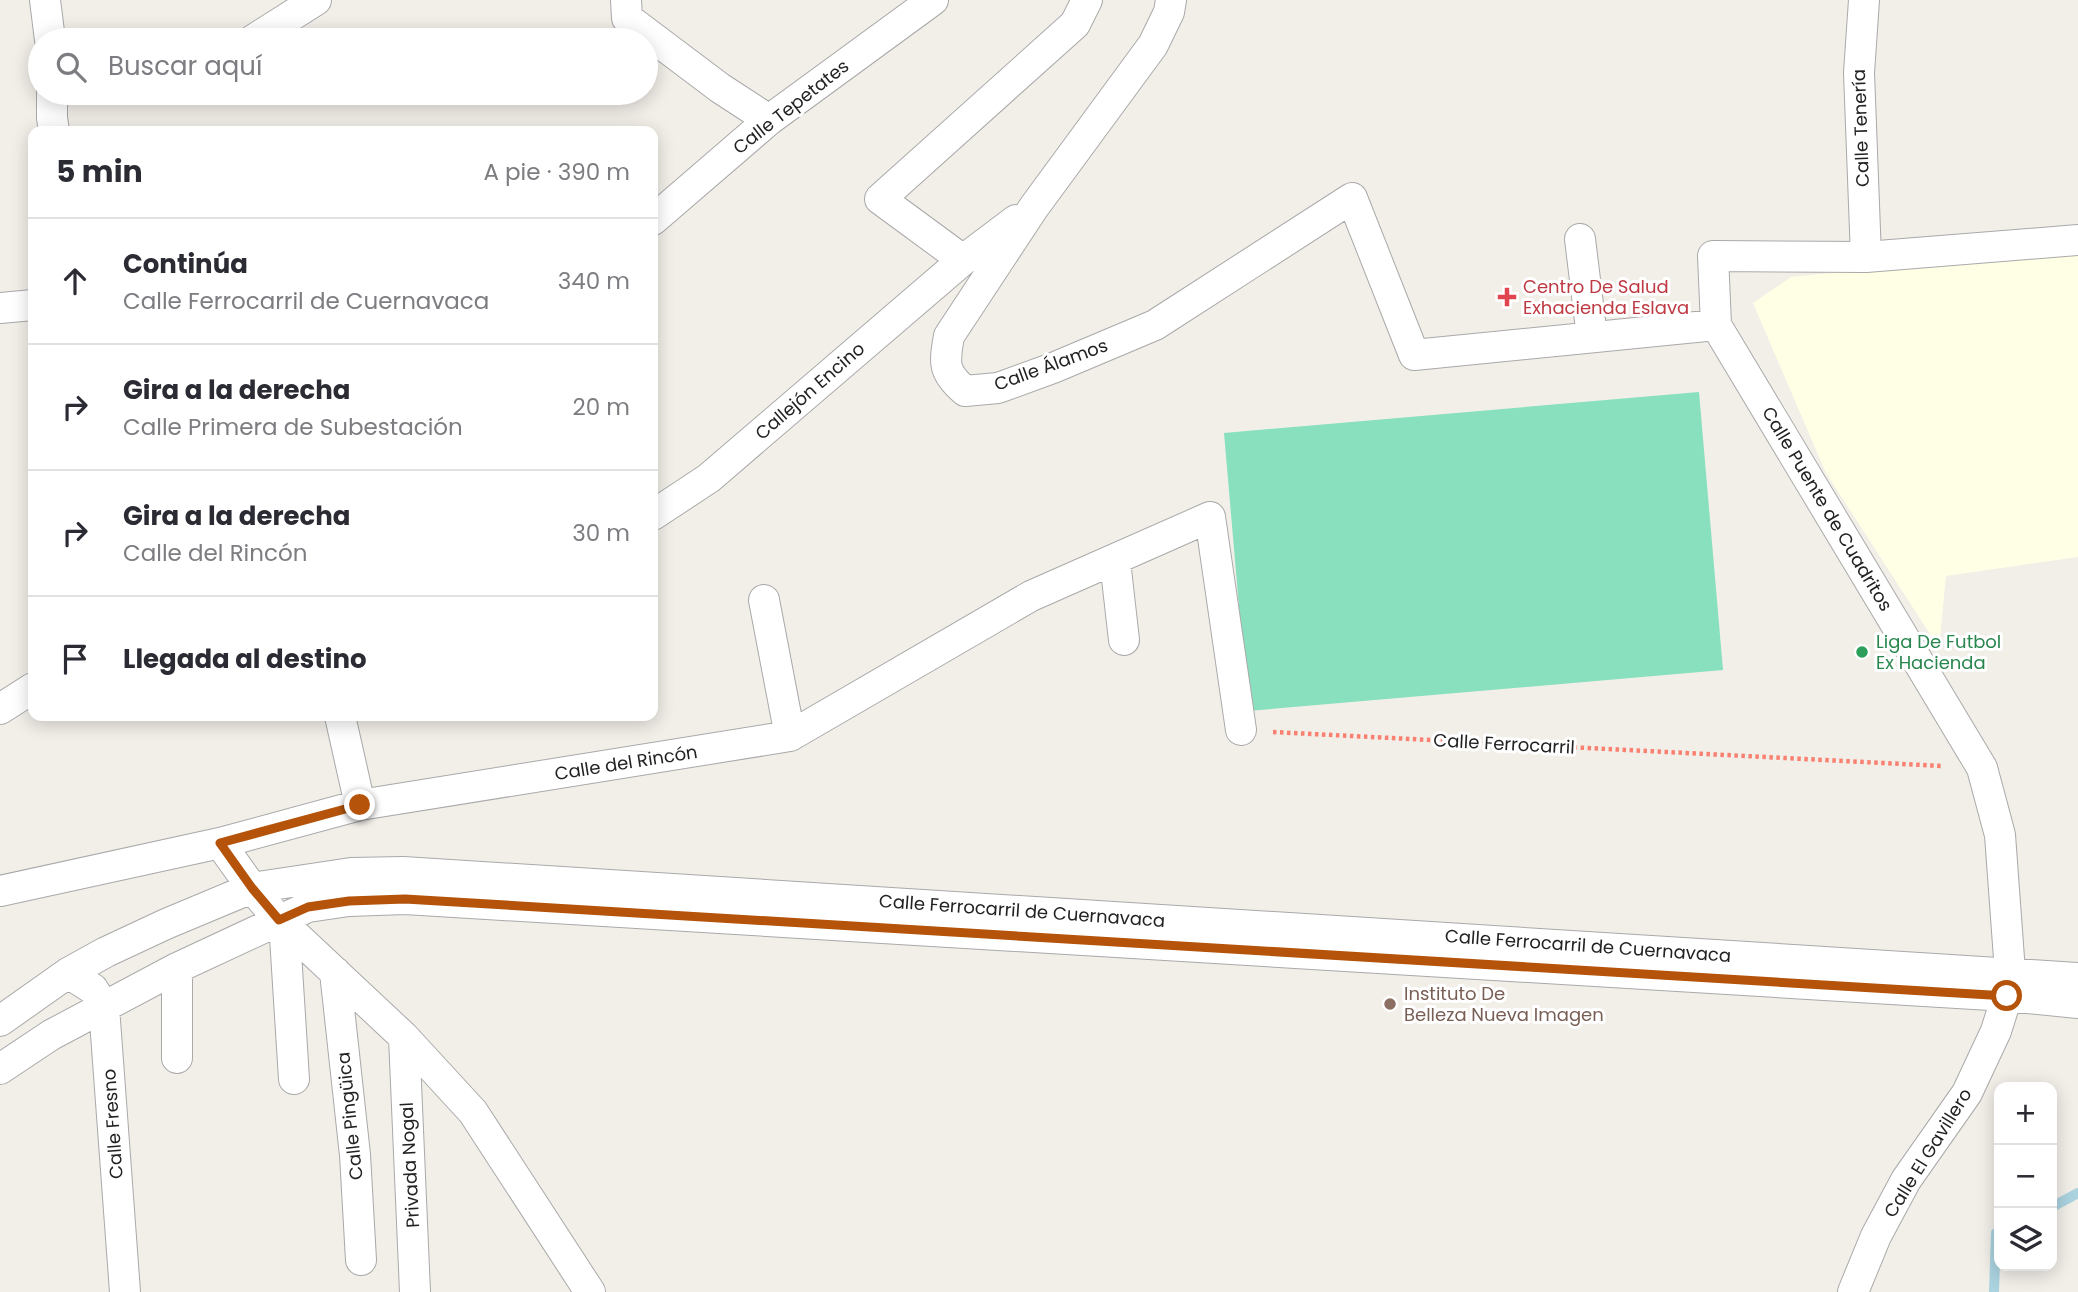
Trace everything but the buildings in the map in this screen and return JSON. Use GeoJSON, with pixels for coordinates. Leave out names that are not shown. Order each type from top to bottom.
{"type":"FeatureCollection","features":[{"type":"Feature","properties":{"kind":"street"},"geometry":{"type":"LineString","coordinates":[[46,0],[49,28]]}},
{"type":"Feature","properties":{"kind":"street"},"geometry":{"type":"LineString","coordinates":[[272,28],[316,0]]}},
{"type":"Feature","properties":{"kind":"street"},"geometry":{"type":"LineString","coordinates":[[626,0],[627,18],[640,28]]}},
{"type":"Feature","properties":{"kind":"street"},"geometry":{"type":"LineString","coordinates":[[963,260],[880,199],[1075,24],[1087,0]]}},
{"type":"Feature","properties":{"kind":"street","name":"Calle Álamos"},"geometry":{"type":"LineString","coordinates":[[1171,0],[1169,12],[1153,45],[1034,207],[949,336],[946,356],[949,377],[965,391],[998,388],[1054,368],[1155,325],[1352,198],[1414,355],[1592,337]]}},
{"type":"Feature","properties":{"kind":"street","name":"Calle Tenería"},"geometry":{"type":"LineString","coordinates":[[1864,0],[1859,73],[1866,257]]}},
{"type":"Feature","properties":{"kind":"street","name":"Calle Tepetates"},"geometry":{"type":"LineString","coordinates":[[658,216],[769,120],[929,1]]}},
{"type":"Feature","properties":{"kind":"street"},"geometry":{"type":"LineString","coordinates":[[658,42],[720,89],[769,120]]}},
{"type":"Feature","properties":{"kind":"street"},"geometry":{"type":"LineString","coordinates":[[53,105],[54,126]]}},
{"type":"Feature","properties":{"kind":"street","name":"Callejón Encino"},"geometry":{"type":"LineString","coordinates":[[658,512],[709,478],[963,260],[1034,207]]}},
{"type":"Feature","properties":{"kind":"street"},"geometry":{"type":"LineString","coordinates":[[1580,239],[1592,337],[1716,325]]}},
{"type":"Feature","properties":{"kind":"street","name":"Calle Puente de Cuadritos"},"geometry":{"type":"LineString","coordinates":[[2008,984],[2000,835],[1982,768],[1716,325],[1713,256],[1866,257],[2078,240]]}},
{"type":"Feature","properties":{"kind":"street"},"geometry":{"type":"LineString","coordinates":[[0,308],[28,305]]}},
{"type":"Feature","properties":{"kind":"street","name":"Calle del Rincón"},"geometry":{"type":"LineString","coordinates":[[0,891],[220,843],[360,805],[790,736],[1031,596],[1210,517],[1241,730]]}},
{"type":"Feature","properties":{"kind":"street"},"geometry":{"type":"LineString","coordinates":[[1115,561],[1124,640]]}},
{"type":"Feature","properties":{"kind":"street"},"geometry":{"type":"LineString","coordinates":[[764,600],[790,736]]}},
{"type":"Feature","properties":{"kind":"street"},"geometry":{"type":"LineString","coordinates":[[0,709],[28,691]]}},
{"type":"Feature","properties":{"kind":"street"},"geometry":{"type":"LineString","coordinates":[[341,721],[360,805]]}},
{"type":"Feature","properties":{"kind":"street"},"geometry":{"type":"LineString","coordinates":[[220,843],[252,888],[281,920],[404,1037],[473,1112],[590,1292]]}},
{"type":"Feature","properties":{"kind":"street","name":"Calle Ferrocarril de Cuernavaca"},"geometry":{"type":"LineString","coordinates":[[0,1021],[68,973],[166,923],[252,888],[351,873],[403,872],[2008,984],[2078,1003]]}},
{"type":"Feature","properties":{"kind":"street","name":"Calle Ferrocarril de Cuernavaca"},"geometry":{"type":"LineString","coordinates":[[0,1069],[51,1035],[177,968],[308,907],[349,901],[405,899],[2008,984],[2078,978]]}},
{"type":"Feature","properties":{"kind":"street"},"geometry":{"type":"LineString","coordinates":[[281,920],[294,1079]]}},
{"type":"Feature","properties":{"kind":"street"},"geometry":{"type":"LineString","coordinates":[[177,968],[177,1058]]}},
{"type":"Feature","properties":{"kind":"street","name":"Calle Pingüica"},"geometry":{"type":"LineString","coordinates":[[335,972],[355,1155],[361,1261]]}},
{"type":"Feature","properties":{"kind":"street"},"geometry":{"type":"LineString","coordinates":[[68,973],[93,989],[104,1007]]}},
{"type":"Feature","properties":{"kind":"street","name":"Calle El Gavillero"},"geometry":{"type":"LineString","coordinates":[[1853,1292],[1876,1236],[1906,1180],[1967,1093],[1996,1031],[2008,984]]}},
{"type":"Feature","properties":{"kind":"street","name":"Calle Fresno"},"geometry":{"type":"LineString","coordinates":[[104,1007],[125,1292]]}},
{"type":"Feature","properties":{"kind":"street","name":"Privada Nogal"},"geometry":{"type":"LineString","coordinates":[[404,1037],[415,1292]]}},
{"type":"Feature","properties":{"kind":"path","name":"Calle Ferrocarril"},"geometry":{"type":"LineString","coordinates":[[1241,730],[1982,768]]}},
{"type":"Feature","properties":{"kind":"shaded area"},"geometry":{"type":"Polygon","coordinates":[[[2078,248],[2078,557],[1946,576],[1939,648],[1826,473],[1753,303],[1791,277],[2078,248]]]}},
{"type":"Feature","properties":{"kind":"green space"},"geometry":{"type":"Polygon","coordinates":[[[1699,392],[1723,670],[1248,711],[1224,433],[1699,392]]]}},
{"type":"Feature","properties":{"kind":"waterway"},"geometry":{"type":"LineString","coordinates":[[2057,1204],[2078,1193]]}},
{"type":"Feature","properties":{"kind":"waterway"},"geometry":{"type":"LineString","coordinates":[[1994,1292],[1995,1271]]}},
{"type":"Feature","properties":{"kind":"place","name":"Centro De Salud Exhacienda Eslava"},"geometry":{"type":"Point","coordinates":[1507,297]}},
{"type":"Feature","properties":{"kind":"place","name":"Liga De Futbol Ex Hacienda"},"geometry":{"type":"Point","coordinates":[1862,652]}},
{"type":"Feature","properties":{"kind":"place","name":"Instituto De Belleza Nueva Imagen"},"geometry":{"type":"Point","coordinates":[1390,1004]}},
{"type":"Feature","properties":{"kind":"route"},"geometry":{"type":"LineString","coordinates":[[360,805],[220,843],[279,920],[308,907],[349,901],[405,899],[2007,996]]}}]}
